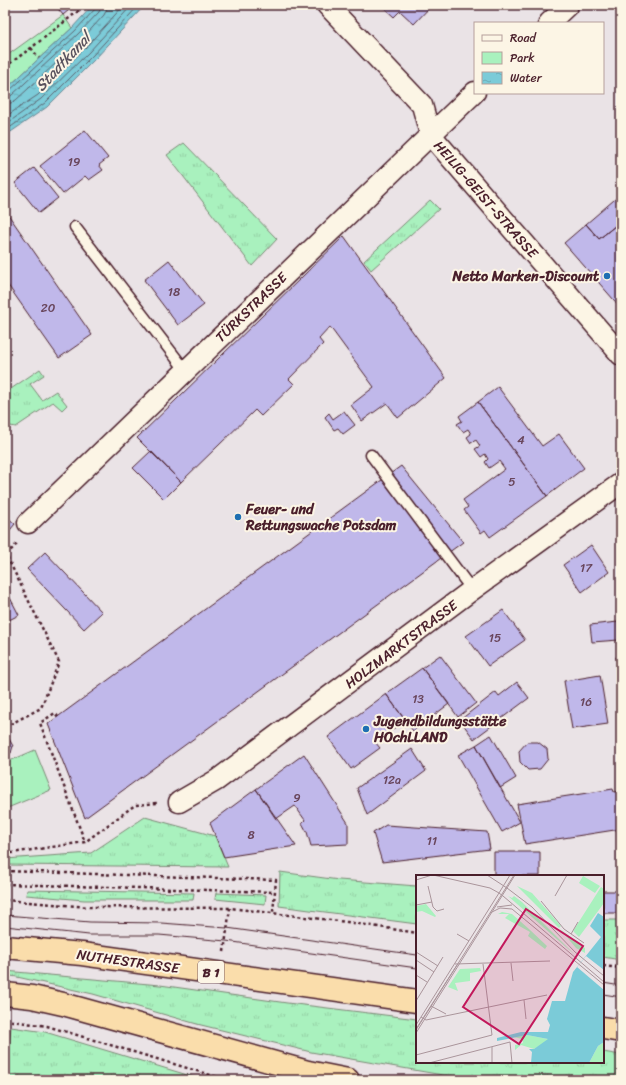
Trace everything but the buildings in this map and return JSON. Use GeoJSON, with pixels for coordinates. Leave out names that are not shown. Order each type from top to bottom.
{"type":"FeatureCollection","features":[{"type":"Feature","properties":{"kind":"highway","name":"NUTHESTRASSE"},"geometry":{"type":"LineString","coordinates":[[5,947],[82,954],[416,1001]]}},
{"type":"Feature","properties":{"kind":"highway"},"geometry":{"type":"LineString","coordinates":[[5,994],[32,997],[63,1004],[308,1072],[348,1080]]}},
{"type":"Feature","properties":{"kind":"highway"},"geometry":{"type":"LineString","coordinates":[[604,1028],[621,1031]]}},
{"type":"Feature","properties":{"kind":"street","name":"HEILIG-GEIST-STRASSE"},"geometry":{"type":"LineString","coordinates":[[327,5],[422,105],[430,134],[621,355]]}},
{"type":"Feature","properties":{"kind":"street"},"geometry":{"type":"LineString","coordinates":[[550,22],[568,5]]}},
{"type":"Feature","properties":{"kind":"street","name":"TÜRKSTRASSE"},"geometry":{"type":"LineString","coordinates":[[28,523],[474,93]]}},
{"type":"Feature","properties":{"kind":"street","name":"HOLZMARKTSTRASSE"},"geometry":{"type":"LineString","coordinates":[[179,802],[218,780],[472,590],[621,483]]}},
{"type":"Feature","properties":{"kind":"lane"},"geometry":{"type":"LineString","coordinates":[[75,227],[186,371]]}},
{"type":"Feature","properties":{"kind":"lane"},"geometry":{"type":"LineString","coordinates":[[371,455],[472,590]]}},
{"type":"Feature","properties":{"kind":"path"},"geometry":{"type":"LineString","coordinates":[[5,67],[86,5]]}},
{"type":"Feature","properties":{"kind":"path"},"geometry":{"type":"LineString","coordinates":[[31,48],[39,58]]}},
{"type":"Feature","properties":{"kind":"path"},"geometry":{"type":"LineString","coordinates":[[5,726],[41,708],[59,662],[6,555],[25,537],[28,523]]}},
{"type":"Feature","properties":{"kind":"path"},"geometry":{"type":"LineString","coordinates":[[58,717],[55,713],[40,723],[85,842]]}},
{"type":"Feature","properties":{"kind":"path"},"geometry":{"type":"LineString","coordinates":[[5,854],[85,842],[135,805],[179,802]]}},
{"type":"Feature","properties":{"kind":"path"},"geometry":{"type":"LineString","coordinates":[[5,872],[276,880],[273,912]]}},
{"type":"Feature","properties":{"kind":"path"},"geometry":{"type":"LineString","coordinates":[[5,884],[275,892]]}},
{"type":"Feature","properties":{"kind":"path"},"geometry":{"type":"LineString","coordinates":[[5,900],[90,907],[230,908],[273,912],[416,933]]}},
{"type":"Feature","properties":{"kind":"path"},"geometry":{"type":"LineString","coordinates":[[224,952],[230,908]]}},
{"type":"Feature","properties":{"kind":"path"},"geometry":{"type":"LineString","coordinates":[[604,966],[621,968]]}},
{"type":"Feature","properties":{"kind":"path"},"geometry":{"type":"LineString","coordinates":[[5,1020],[47,1026],[227,1080]]}},
{"type":"Feature","properties":{"kind":"green space"},"geometry":{"type":"Polygon","coordinates":[[[63,15],[72,28],[5,90],[5,57],[63,15]]]}},
{"type":"Feature","properties":{"kind":"green space"},"geometry":{"type":"Polygon","coordinates":[[[184,143],[277,239],[252,266],[167,155],[184,143]]]}},
{"type":"Feature","properties":{"kind":"green space"},"geometry":{"type":"Polygon","coordinates":[[[430,200],[439,209],[371,270],[364,261],[430,200]]]}},
{"type":"Feature","properties":{"kind":"green space"},"geometry":{"type":"Polygon","coordinates":[[[40,369],[44,375],[30,384],[42,400],[56,391],[67,405],[62,410],[53,402],[16,427],[5,425],[5,393],[40,369]]]}},
{"type":"Feature","properties":{"kind":"green space"},"geometry":{"type":"Polygon","coordinates":[[[35,750],[51,790],[5,809],[5,763],[35,750]]]}},
{"type":"Feature","properties":{"kind":"green space"},"geometry":{"type":"Polygon","coordinates":[[[145,817],[215,836],[228,867],[5,865],[5,859],[91,853],[145,817]]]}},
{"type":"Feature","properties":{"kind":"green space"},"geometry":{"type":"Polygon","coordinates":[[[280,872],[339,880],[416,886],[416,924],[279,906],[280,872]]]}},
{"type":"Feature","properties":{"kind":"green space"},"geometry":{"type":"Polygon","coordinates":[[[27,890],[194,893],[193,900],[84,900],[26,895],[27,890]]]}},
{"type":"Feature","properties":{"kind":"green space"},"geometry":{"type":"Polygon","coordinates":[[[216,893],[266,895],[265,904],[215,899],[216,893]]]}},
{"type":"Feature","properties":{"kind":"green space"},"geometry":{"type":"Polygon","coordinates":[[[604,920],[621,920],[621,960],[604,957],[604,920]]]}},
{"type":"Feature","properties":{"kind":"green space"},"geometry":{"type":"Polygon","coordinates":[[[5,971],[160,985],[416,1019],[416,1063],[604,1063],[604,1052],[621,1055],[621,1080],[471,1080],[311,1052],[197,1024],[93,994],[5,975],[5,971]]]}},
{"type":"Feature","properties":{"kind":"green space"},"geometry":{"type":"Polygon","coordinates":[[[11,1027],[45,1032],[204,1080],[5,1079],[5,1044],[9,1045],[11,1027]]]}},
{"type":"Feature","properties":{"kind":"water","name":"Stadtkanal"},"geometry":{"type":"Polygon","coordinates":[[[93,5],[145,5],[96,58],[47,107],[5,136],[5,90],[72,28],[93,5]]]}},
{"type":"Feature","properties":{"kind":"tram line"},"geometry":{"type":"LineString","coordinates":[[5,915],[90,922],[161,923],[227,928],[416,955]]}},
{"type":"Feature","properties":{"kind":"tram line"},"geometry":{"type":"LineString","coordinates":[[5,926],[89,935],[159,935],[226,941],[416,968]]}},
{"type":"Feature","properties":{"kind":"tram line"},"geometry":{"type":"LineString","coordinates":[[604,983],[621,986]]}},
{"type":"Feature","properties":{"kind":"tram line"},"geometry":{"type":"LineString","coordinates":[[604,994],[621,997]]}},
{"type":"Feature","properties":{"kind":"place","name":"Netto Marken-Discount"},"geometry":{"type":"Point","coordinates":[607,276]}},
{"type":"Feature","properties":{"kind":"place","name":"Feuer- und Rettungswache Potsdam"},"geometry":{"type":"Point","coordinates":[238,517]}},
{"type":"Feature","properties":{"kind":"place","name":"Jugendbildungsstätte HOchLLAND"},"geometry":{"type":"Point","coordinates":[366,729]}}]}
